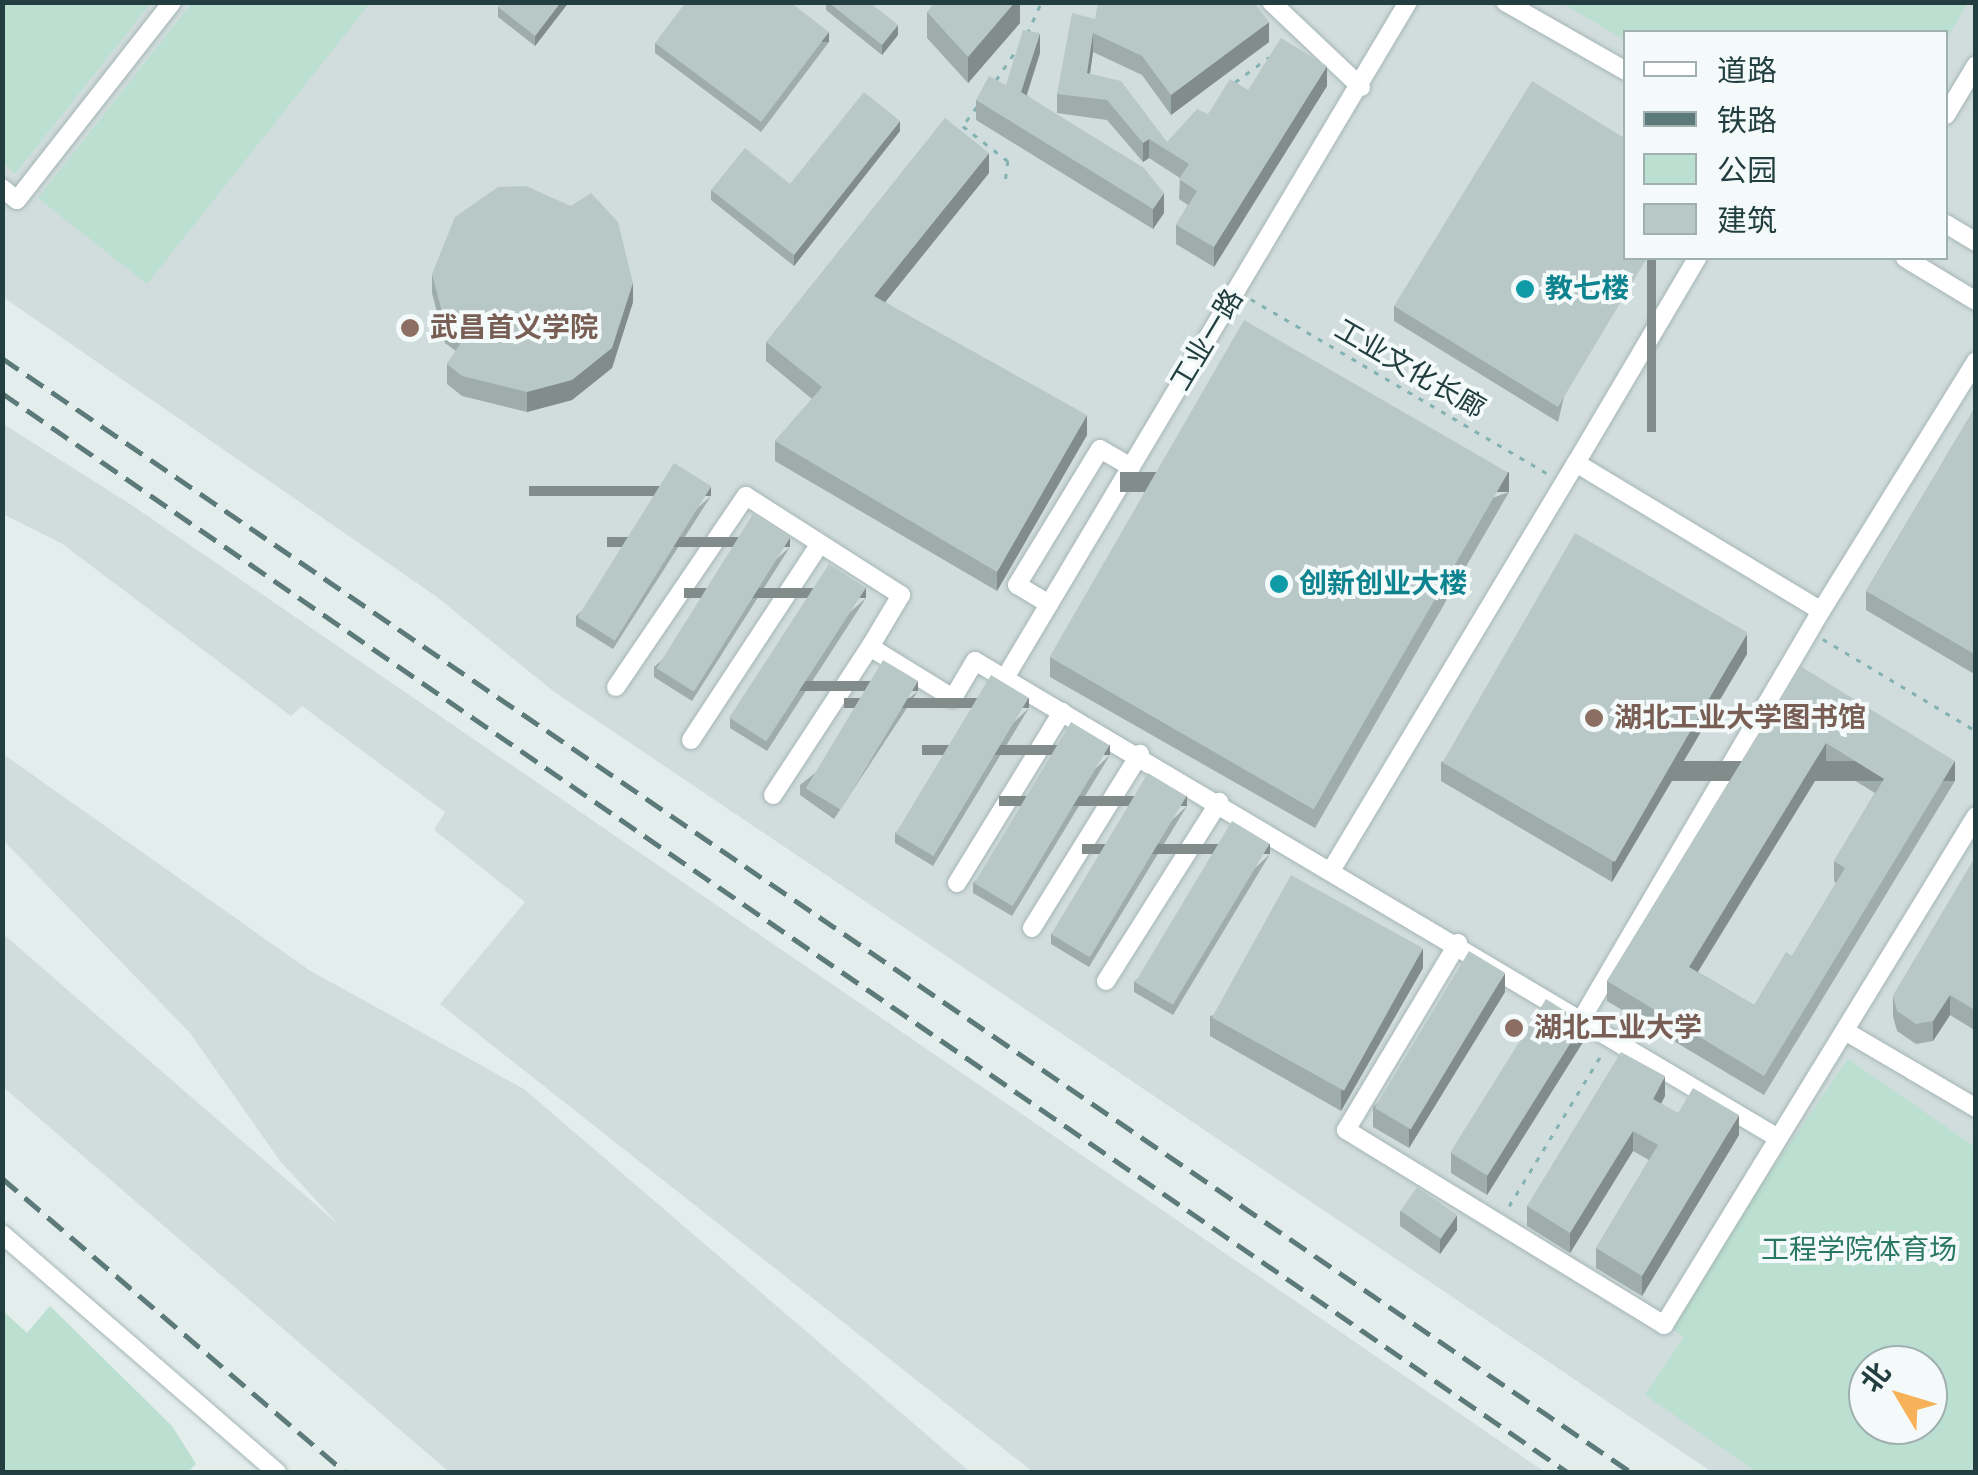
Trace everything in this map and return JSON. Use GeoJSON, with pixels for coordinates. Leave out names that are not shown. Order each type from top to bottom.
{"type":"FeatureCollection","features":[{"type":"Feature","properties":{"kind":"street"},"geometry":{"type":"LineString","coordinates":[[2,188],[17,200],[172,2]]}},
{"type":"Feature","properties":{"kind":"street"},"geometry":{"type":"LineString","coordinates":[[1271,2],[1361,86]]}},
{"type":"Feature","properties":{"kind":"street","name":"工业一路"},"geometry":{"type":"LineString","coordinates":[[1005,678],[1408,2]]}},
{"type":"Feature","properties":{"kind":"street"},"geometry":{"type":"LineString","coordinates":[[1506,2],[1623,69]]}},
{"type":"Feature","properties":{"kind":"street"},"geometry":{"type":"LineString","coordinates":[[1948,113],[1976,66]]}},
{"type":"Feature","properties":{"kind":"street"},"geometry":{"type":"LineString","coordinates":[[1948,225],[1976,242]]}},
{"type":"Feature","properties":{"kind":"street"},"geometry":{"type":"LineString","coordinates":[[1332,869],[1696,260]]}},
{"type":"Feature","properties":{"kind":"street"},"geometry":{"type":"LineString","coordinates":[[1908,260],[1976,301]]}},
{"type":"Feature","properties":{"kind":"street"},"geometry":{"type":"LineString","coordinates":[[1582,1018],[1821,611],[1976,361]]}},
{"type":"Feature","properties":{"kind":"street"},"geometry":{"type":"LineString","coordinates":[[1049,604],[1017,585],[1100,449],[1131,466]]}},
{"type":"Feature","properties":{"kind":"street"},"geometry":{"type":"LineString","coordinates":[[1576,463],[1821,611]]}},
{"type":"Feature","properties":{"kind":"street"},"geometry":{"type":"LineString","coordinates":[[616,687],[746,496],[901,595],[774,795]]}},
{"type":"Feature","properties":{"kind":"street"},"geometry":{"type":"LineString","coordinates":[[692,740],[819,546]]}},
{"type":"Feature","properties":{"kind":"street"},"geometry":{"type":"LineString","coordinates":[[870,647],[953,698],[975,661],[1140,754],[1778,1138]]}},
{"type":"Feature","properties":{"kind":"street"},"geometry":{"type":"LineString","coordinates":[[957,883],[1062,712]]}},
{"type":"Feature","properties":{"kind":"street"},"geometry":{"type":"LineString","coordinates":[[1032,928],[1140,754]]}},
{"type":"Feature","properties":{"kind":"street"},"geometry":{"type":"LineString","coordinates":[[1106,981],[1218,802]]}},
{"type":"Feature","properties":{"kind":"street"},"geometry":{"type":"LineString","coordinates":[[1458,943],[1346,1130],[1664,1324],[1976,816]]}},
{"type":"Feature","properties":{"kind":"street"},"geometry":{"type":"LineString","coordinates":[[1844,1031],[1976,1108]]}},
{"type":"Feature","properties":{"kind":"street"},"geometry":{"type":"LineString","coordinates":[[2,1234],[278,1472]]}},
{"type":"Feature","properties":{"kind":"path"},"geometry":{"type":"LineString","coordinates":[[994,82],[1041,2]]}},
{"type":"Feature","properties":{"kind":"path"},"geometry":{"type":"LineString","coordinates":[[1222,92],[1276,52]]}},
{"type":"Feature","properties":{"kind":"path"},"geometry":{"type":"LineString","coordinates":[[984,97],[963,126],[1008,161],[1005,184]]}},
{"type":"Feature","properties":{"kind":"path","name":"工业文化长廊"},"geometry":{"type":"LineString","coordinates":[[1236,291],[1562,482]]}},
{"type":"Feature","properties":{"kind":"path"},"geometry":{"type":"LineString","coordinates":[[1810,630],[1976,731]]}},
{"type":"Feature","properties":{"kind":"path"},"geometry":{"type":"LineString","coordinates":[[1498,1225],[1612,1037]]}},
{"type":"Feature","properties":{"kind":"shaded area","name":"湖北工业大学"},"geometry":{"type":"Polygon","coordinates":[[[2,3],[1975,3],[1975,1472],[1712,1472],[553,691],[437,597],[3,297],[2,3]]]}},
{"type":"Feature","properties":{"kind":"shaded area"},"geometry":{"type":"Polygon","coordinates":[[[2,423],[133,506],[1545,1472],[1033,1472],[440,1004],[525,902],[434,830],[445,812],[302,706],[291,716],[61,543],[3,514],[2,423]]]}},
{"type":"Feature","properties":{"kind":"shaded area"},"geometry":{"type":"Polygon","coordinates":[[[3,754],[309,970],[524,1089],[970,1472],[449,1472],[3,1087],[3,934],[338,1224],[280,1161],[190,1033],[3,840],[3,754]]]}},
{"type":"Feature","properties":{"kind":"green space"},"geometry":{"type":"Polygon","coordinates":[[[2,3],[151,3],[15,174],[3,163],[2,3]]]}},
{"type":"Feature","properties":{"kind":"green space"},"geometry":{"type":"Polygon","coordinates":[[[192,3],[370,3],[147,284],[38,198],[192,3]]]}},
{"type":"Feature","properties":{"kind":"green space"},"geometry":{"type":"Polygon","coordinates":[[[1562,3],[1968,3],[1948,37],[1948,30],[1623,30],[1623,39],[1562,3]]]}},
{"type":"Feature","properties":{"kind":"green space","name":"工程学院体育场"},"geometry":{"type":"Polygon","coordinates":[[[1848,1059],[1975,1147],[1975,1472],[1757,1472],[1645,1395],[1684,1337],[1674,1330],[1675,1310],[1848,1059]]]}},
{"type":"Feature","properties":{"kind":"green space"},"geometry":{"type":"Polygon","coordinates":[[[50,1306],[172,1426],[196,1464],[188,1472],[3,1472],[3,1311],[27,1333],[50,1306]]]}},
{"type":"Feature","properties":{"kind":"building"},"geometry":{"type":"Polygon","coordinates":[[[502,2],[561,2],[535,36],[498,7],[502,2]]]}},
{"type":"Feature","properties":{"kind":"building"},"geometry":{"type":"Polygon","coordinates":[[[686,2],[790,2],[829,32],[761,122],[655,43],[686,2]]]}},
{"type":"Feature","properties":{"kind":"building"},"geometry":{"type":"Polygon","coordinates":[[[828,2],[869,2],[898,25],[882,45],[828,2]]]}},
{"type":"Feature","properties":{"kind":"building"},"geometry":{"type":"Polygon","coordinates":[[[935,2],[1015,2],[968,57],[927,12],[935,2]]]}},
{"type":"Feature","properties":{"kind":"building"},"geometry":{"type":"Polygon","coordinates":[[[1098,2],[1254,2],[1269,22],[1171,95],[1142,56],[1093,33],[1087,73],[1121,81],[1167,142],[1197,109],[1208,114],[1230,79],[1248,90],[1281,38],[1327,66],[1214,247],[1176,225],[1197,191],[1179,179],[1189,164],[1149,139],[1143,143],[1107,100],[1057,94],[1072,13],[1095,19],[1098,2]]]}},
{"type":"Feature","properties":{"kind":"building"},"geometry":{"type":"Polygon","coordinates":[[[1023,30],[1040,33],[1021,92],[1144,168],[1164,193],[1153,209],[976,100],[989,76],[1006,85],[1023,30]]]}},
{"type":"Feature","properties":{"kind":"building","name":"教七楼"},"geometry":{"type":"Polygon","coordinates":[[[1532,81],[1623,137],[1623,260],[1646,260],[1558,407],[1394,306],[1532,81]]]}},
{"type":"Feature","properties":{"kind":"building"},"geometry":{"type":"Polygon","coordinates":[[[864,92],[900,121],[794,255],[711,190],[745,148],[790,184],[864,92]]]}},
{"type":"Feature","properties":{"kind":"building"},"geometry":{"type":"Polygon","coordinates":[[[945,118],[989,153],[874,296],[1087,415],[997,572],[775,441],[822,387],[766,342],[945,118]]]}},
{"type":"Feature","properties":{"kind":"building"},"geometry":{"type":"Polygon","coordinates":[[[526,186],[571,206],[591,193],[618,222],[633,283],[612,348],[572,380],[527,392],[462,376],[447,364],[464,338],[445,323],[432,274],[455,217],[498,187],[526,186]]]}},
{"type":"Feature","properties":{"kind":"building","name":"创新创业大楼"},"geometry":{"type":"Polygon","coordinates":[[[1244,320],[1508,472],[1314,809],[1050,657],[1244,320]]]}},
{"type":"Feature","properties":{"kind":"building"},"geometry":{"type":"Polygon","coordinates":[[[1976,406],[1976,655],[1866,591],[1976,406]]]}},
{"type":"Feature","properties":{"kind":"building"},"geometry":{"type":"Polygon","coordinates":[[[674,463],[711,486],[615,641],[578,617],[674,463]]]}},
{"type":"Feature","properties":{"kind":"building"},"geometry":{"type":"Polygon","coordinates":[[[753,514],[790,537],[694,692],[657,668],[753,514]]]}},
{"type":"Feature","properties":{"kind":"building","name":"湖北工业大学图书馆"},"geometry":{"type":"Polygon","coordinates":[[[1575,533],[1747,633],[1615,862],[1442,762],[1575,533]]]}},
{"type":"Feature","properties":{"kind":"building"},"geometry":{"type":"Polygon","coordinates":[[[829,564],[866,588],[766,741],[729,717],[829,564]]]}},
{"type":"Feature","properties":{"kind":"building"},"geometry":{"type":"Polygon","coordinates":[[[883,660],[918,681],[841,810],[806,789],[883,660]]]}},
{"type":"Feature","properties":{"kind":"building"},"geometry":{"type":"Polygon","coordinates":[[[1800,666],[1955,761],[1764,1076],[1607,981],[1800,666]],[[1826,743],[1689,967],[1754,1005],[1786,952],[1792,956],[1845,868],[1834,861],[1884,779],[1826,743]]]}},
{"type":"Feature","properties":{"kind":"building"},"geometry":{"type":"Polygon","coordinates":[[[991,675],[1029,698],[933,856],[896,834],[991,675]]]}},
{"type":"Feature","properties":{"kind":"building"},"geometry":{"type":"Polygon","coordinates":[[[1071,722],[1110,745],[1013,906],[974,883],[1071,722]]]}},
{"type":"Feature","properties":{"kind":"building"},"geometry":{"type":"Polygon","coordinates":[[[1148,773],[1187,796],[1090,957],[1051,934],[1148,773]]]}},
{"type":"Feature","properties":{"kind":"building"},"geometry":{"type":"Polygon","coordinates":[[[1232,821],[1270,844],[1173,1005],[1135,982],[1232,821]]]}},
{"type":"Feature","properties":{"kind":"building"},"geometry":{"type":"Polygon","coordinates":[[[1976,856],[1976,1011],[1950,995],[1933,1021],[1916,1024],[1897,1011],[1893,996],[1976,856]]]}},
{"type":"Feature","properties":{"kind":"building"},"geometry":{"type":"Polygon","coordinates":[[[1291,875],[1423,948],[1344,1091],[1212,1018],[1291,875]]]}},
{"type":"Feature","properties":{"kind":"building"},"geometry":{"type":"Polygon","coordinates":[[[1469,951],[1505,973],[1411,1129],[1375,1108],[1469,951]]]}},
{"type":"Feature","properties":{"kind":"building"},"geometry":{"type":"Polygon","coordinates":[[[1546,999],[1583,1022],[1487,1176],[1450,1152],[1546,999]]]}},
{"type":"Feature","properties":{"kind":"building"},"geometry":{"type":"Polygon","coordinates":[[[1621,1052],[1665,1076],[1653,1099],[1678,1113],[1693,1088],[1739,1115],[1642,1276],[1596,1248],[1658,1145],[1633,1131],[1570,1233],[1527,1206],[1621,1052]]]}},
{"type":"Feature","properties":{"kind":"building"},"geometry":{"type":"Polygon","coordinates":[[[1417,1187],[1457,1215],[1441,1239],[1400,1211],[1417,1187]]]}},
{"type":"Feature","properties":{"kind":"railway"},"geometry":{"type":"LineString","coordinates":[[2,358],[1631,1472]]}},
{"type":"Feature","properties":{"kind":"railway"},"geometry":{"type":"LineString","coordinates":[[2,393],[1567,1472]]}},
{"type":"Feature","properties":{"kind":"railway"},"geometry":{"type":"LineString","coordinates":[[2,1178],[345,1472]]}},
{"type":"Feature","properties":{"kind":"place","name":"教七楼"},"geometry":{"type":"Point","coordinates":[1525,289]}},
{"type":"Feature","properties":{"kind":"place","name":"武昌首义学院"},"geometry":{"type":"Point","coordinates":[410,328]}},
{"type":"Feature","properties":{"kind":"place","name":"创新创业大楼"},"geometry":{"type":"Point","coordinates":[1279,584]}},
{"type":"Feature","properties":{"kind":"place","name":"湖北工业大学图书馆"},"geometry":{"type":"Point","coordinates":[1594,718]}},
{"type":"Feature","properties":{"kind":"place","name":"湖北工业大学"},"geometry":{"type":"Point","coordinates":[1514,1028]}}]}
